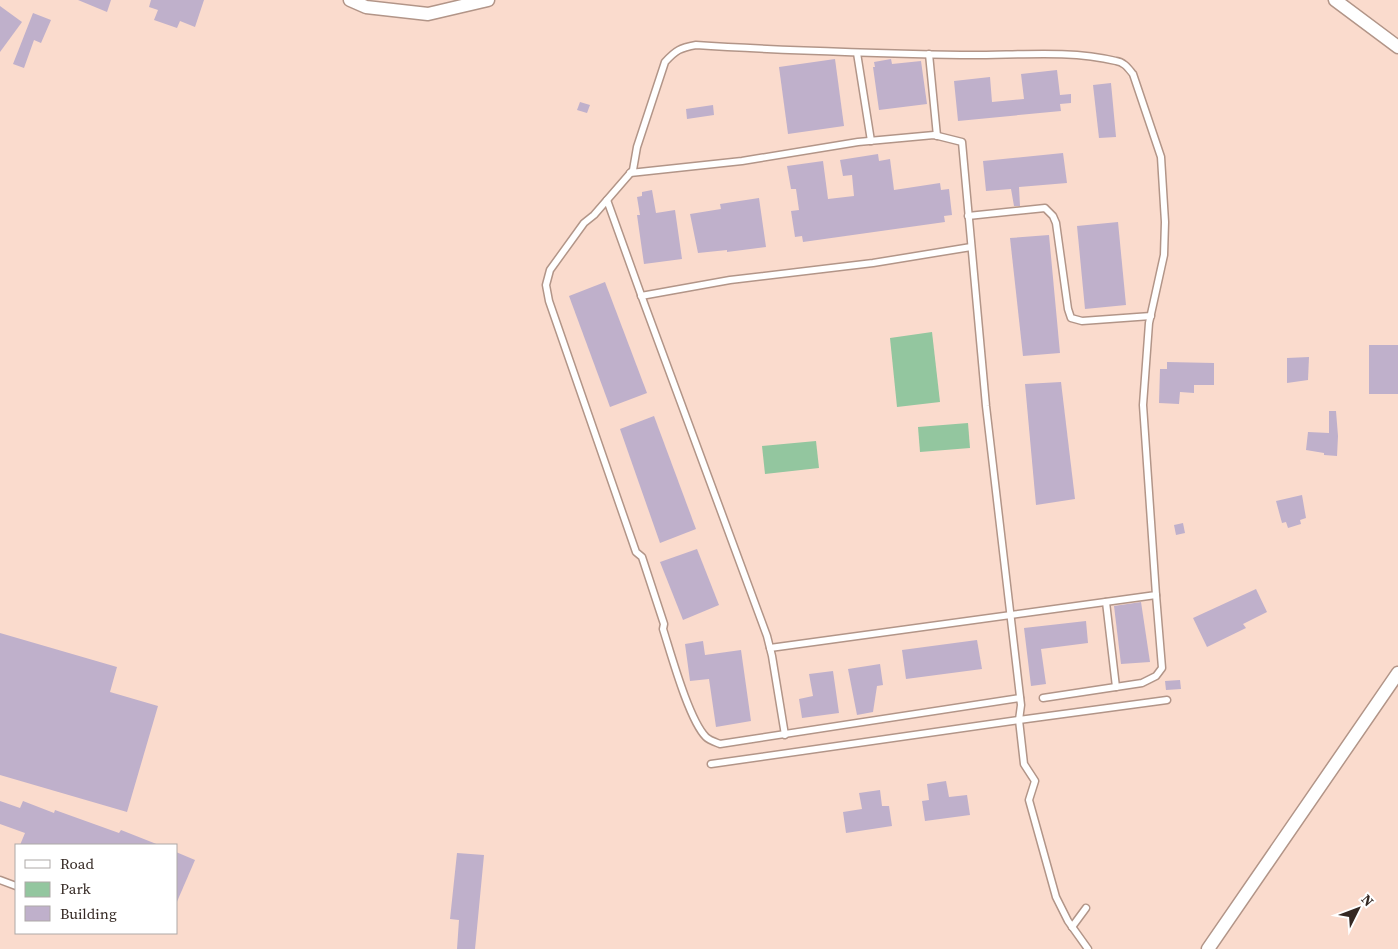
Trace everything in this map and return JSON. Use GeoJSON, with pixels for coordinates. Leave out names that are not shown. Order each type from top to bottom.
{"type":"FeatureCollection","features":[{"type":"Feature","properties":{"kind":"street"},"geometry":{"type":"LineString","coordinates":[[350,0],[366,7],[428,14],[488,0]]}},
{"type":"Feature","properties":{"kind":"street"},"geometry":{"type":"LineString","coordinates":[[1334,0],[1398,47]]}},
{"type":"Feature","properties":{"kind":"street"},"geometry":{"type":"LineString","coordinates":[[1208,949],[1398,673]]}},
{"type":"Feature","properties":{"kind":"lane"},"geometry":{"type":"LineString","coordinates":[[1020,698],[720,744],[707,738],[697,725],[663,629],[664,624],[642,558],[636,552],[618,503],[549,301],[546,285],[550,270],[584,224],[633,170],[637,147],[665,62],[674,52],[696,45],[781,51],[858,53],[1062,54],[1117,61],[1128,66],[1133,74],[1161,157],[1165,222],[1164,255],[1151,316],[1143,405],[1162,668],[1156,676],[1142,683],[1043,698]]}},
{"type":"Feature","properties":{"kind":"lane"},"geometry":{"type":"LineString","coordinates":[[858,53],[871,141]]}},
{"type":"Feature","properties":{"kind":"lane"},"geometry":{"type":"LineString","coordinates":[[929,54],[937,136]]}},
{"type":"Feature","properties":{"kind":"lane"},"geometry":{"type":"LineString","coordinates":[[630,173],[742,161],[871,141],[937,136],[962,142],[986,406],[1021,705],[1018,720],[1024,764],[1035,781],[1029,800],[1056,897],[1072,927],[1088,949]]}},
{"type":"Feature","properties":{"kind":"lane"},"geometry":{"type":"LineString","coordinates":[[607,200],[770,648],[785,735]]}},
{"type":"Feature","properties":{"kind":"lane"},"geometry":{"type":"LineString","coordinates":[[968,216],[1045,208],[1053,216],[1056,224],[1068,309],[1071,318],[1082,321],[1151,316]]}},
{"type":"Feature","properties":{"kind":"lane"},"geometry":{"type":"LineString","coordinates":[[641,296],[730,280],[873,263],[971,247]]}},
{"type":"Feature","properties":{"kind":"lane"},"geometry":{"type":"LineString","coordinates":[[770,648],[1156,595]]}},
{"type":"Feature","properties":{"kind":"lane"},"geometry":{"type":"LineString","coordinates":[[1106,602],[1116,687]]}},
{"type":"Feature","properties":{"kind":"lane"},"geometry":{"type":"LineString","coordinates":[[711,764],[1038,716],[1167,700]]}},
{"type":"Feature","properties":{"kind":"lane"},"geometry":{"type":"LineString","coordinates":[[0,880],[15,886]]}},
{"type":"Feature","properties":{"kind":"lane"},"geometry":{"type":"LineString","coordinates":[[1072,927],[1086,908]]}},
{"type":"Feature","properties":{"kind":"green space"},"geometry":{"type":"Polygon","coordinates":[[[932,332],[940,402],[897,407],[890,338],[932,332]]]}},
{"type":"Feature","properties":{"kind":"green space"},"geometry":{"type":"Polygon","coordinates":[[[968,423],[970,448],[920,452],[918,427],[968,423]]]}},
{"type":"Feature","properties":{"kind":"green space"},"geometry":{"type":"Polygon","coordinates":[[[816,441],[819,468],[765,474],[762,446],[816,441]]]}},
{"type":"Feature","properties":{"kind":"building"},"geometry":{"type":"Polygon","coordinates":[[[78,0],[111,0],[107,12],[78,0]]]}},
{"type":"Feature","properties":{"kind":"building"},"geometry":{"type":"Polygon","coordinates":[[[151,0],[204,0],[195,27],[180,21],[177,28],[154,20],[158,10],[149,7],[151,0]]]}},
{"type":"Feature","properties":{"kind":"building"},"geometry":{"type":"Polygon","coordinates":[[[0,6],[22,22],[0,52],[0,6]]]}},
{"type":"Feature","properties":{"kind":"building"},"geometry":{"type":"Polygon","coordinates":[[[33,13],[51,20],[41,43],[34,40],[24,68],[13,64],[33,13]]]}},
{"type":"Feature","properties":{"kind":"building"},"geometry":{"type":"Polygon","coordinates":[[[835,59],[844,126],[788,134],[779,67],[835,59]]]}},
{"type":"Feature","properties":{"kind":"building"},"geometry":{"type":"Polygon","coordinates":[[[891,59],[892,64],[921,61],[927,104],[879,110],[873,67],[875,67],[874,62],[891,59]]]}},
{"type":"Feature","properties":{"kind":"building"},"geometry":{"type":"Polygon","coordinates":[[[1057,70],[1060,95],[1071,94],[1071,103],[1060,104],[1061,111],[958,121],[954,81],[990,77],[992,102],[1024,99],[1021,74],[1057,70]]]}},
{"type":"Feature","properties":{"kind":"building"},"geometry":{"type":"Polygon","coordinates":[[[1111,83],[1116,137],[1099,138],[1093,85],[1111,83]]]}},
{"type":"Feature","properties":{"kind":"building"},"geometry":{"type":"Polygon","coordinates":[[[580,102],[590,105],[587,113],[577,110],[580,102]]]}},
{"type":"Feature","properties":{"kind":"building"},"geometry":{"type":"Polygon","coordinates":[[[713,105],[714,115],[687,119],[686,109],[713,105]]]}},
{"type":"Feature","properties":{"kind":"building"},"geometry":{"type":"Polygon","coordinates":[[[1063,153],[1067,183],[1019,187],[1020,206],[1014,206],[1011,189],[986,191],[983,161],[1063,153]]]}},
{"type":"Feature","properties":{"kind":"building"},"geometry":{"type":"Polygon","coordinates":[[[878,154],[879,161],[890,159],[894,190],[940,183],[941,190],[949,189],[952,215],[944,216],[945,222],[803,242],[802,236],[795,237],[791,211],[799,210],[796,189],[791,189],[787,166],[823,161],[828,199],[854,196],[852,175],[843,176],[840,160],[878,154]]]}},
{"type":"Feature","properties":{"kind":"building"},"geometry":{"type":"Polygon","coordinates":[[[652,190],[656,213],[675,210],[682,259],[644,264],[637,215],[640,215],[637,197],[642,196],[642,192],[652,190]]]}},
{"type":"Feature","properties":{"kind":"building"},"geometry":{"type":"Polygon","coordinates":[[[759,198],[766,247],[727,252],[727,250],[698,253],[690,214],[721,209],[720,204],[759,198]]]}},
{"type":"Feature","properties":{"kind":"building"},"geometry":{"type":"Polygon","coordinates":[[[1118,222],[1126,305],[1085,309],[1077,226],[1118,222]]]}},
{"type":"Feature","properties":{"kind":"building"},"geometry":{"type":"Polygon","coordinates":[[[1049,235],[1060,353],[1023,356],[1010,238],[1049,235]]]}},
{"type":"Feature","properties":{"kind":"building"},"geometry":{"type":"Polygon","coordinates":[[[605,282],[647,393],[610,407],[569,296],[605,282]]]}},
{"type":"Feature","properties":{"kind":"building"},"geometry":{"type":"Polygon","coordinates":[[[1369,345],[1398,345],[1398,394],[1369,394],[1369,345]]]}},
{"type":"Feature","properties":{"kind":"building"},"geometry":{"type":"Polygon","coordinates":[[[1309,357],[1308,380],[1287,383],[1287,358],[1309,357]]]}},
{"type":"Feature","properties":{"kind":"building"},"geometry":{"type":"Polygon","coordinates":[[[1167,362],[1214,363],[1214,385],[1194,385],[1194,393],[1180,392],[1179,404],[1159,403],[1160,369],[1167,369],[1167,362]]]}},
{"type":"Feature","properties":{"kind":"building"},"geometry":{"type":"Polygon","coordinates":[[[1061,382],[1075,499],[1036,505],[1025,384],[1061,382]]]}},
{"type":"Feature","properties":{"kind":"building"},"geometry":{"type":"Polygon","coordinates":[[[1329,411],[1336,411],[1337,456],[1306,450],[1308,432],[1329,433],[1329,411]]]}},
{"type":"Feature","properties":{"kind":"building"},"geometry":{"type":"Polygon","coordinates":[[[654,416],[696,529],[660,543],[620,429],[654,416]]]}},
{"type":"Feature","properties":{"kind":"building"},"geometry":{"type":"Polygon","coordinates":[[[1302,495],[1306,518],[1300,520],[1301,524],[1288,528],[1286,522],[1282,523],[1276,501],[1302,495]]]}},
{"type":"Feature","properties":{"kind":"building"},"geometry":{"type":"Polygon","coordinates":[[[1183,523],[1185,533],[1176,535],[1174,525],[1183,523]]]}},
{"type":"Feature","properties":{"kind":"building"},"geometry":{"type":"Polygon","coordinates":[[[697,549],[719,605],[683,620],[660,562],[697,549]]]}},
{"type":"Feature","properties":{"kind":"building"},"geometry":{"type":"Polygon","coordinates":[[[1256,589],[1267,612],[1243,624],[1246,628],[1207,647],[1193,618],[1256,589]]]}},
{"type":"Feature","properties":{"kind":"building"},"geometry":{"type":"Polygon","coordinates":[[[1141,602],[1150,662],[1121,664],[1114,606],[1141,602]]]}},
{"type":"Feature","properties":{"kind":"building"},"geometry":{"type":"Polygon","coordinates":[[[1086,621],[1088,643],[1041,649],[1046,684],[1031,686],[1024,628],[1086,621]]]}},
{"type":"Feature","properties":{"kind":"building"},"geometry":{"type":"Polygon","coordinates":[[[0,633],[117,667],[110,692],[158,706],[127,812],[0,775],[0,633]]]}},
{"type":"Feature","properties":{"kind":"building"},"geometry":{"type":"Polygon","coordinates":[[[977,640],[982,669],[906,679],[902,650],[977,640]]]}},
{"type":"Feature","properties":{"kind":"building"},"geometry":{"type":"Polygon","coordinates":[[[703,641],[705,655],[741,650],[751,721],[716,727],[709,679],[690,681],[685,644],[703,641]]]}},
{"type":"Feature","properties":{"kind":"building"},"geometry":{"type":"Polygon","coordinates":[[[880,664],[883,685],[877,686],[873,712],[857,715],[848,669],[880,664]]]}},
{"type":"Feature","properties":{"kind":"building"},"geometry":{"type":"Polygon","coordinates":[[[833,671],[839,713],[802,718],[799,699],[813,696],[809,674],[833,671]]]}},
{"type":"Feature","properties":{"kind":"building"},"geometry":{"type":"Polygon","coordinates":[[[1180,680],[1181,689],[1166,690],[1165,681],[1180,680]]]}},
{"type":"Feature","properties":{"kind":"building"},"geometry":{"type":"Polygon","coordinates":[[[946,781],[949,797],[967,795],[970,815],[925,821],[922,801],[929,800],[927,784],[946,781]]]}},
{"type":"Feature","properties":{"kind":"building"},"geometry":{"type":"Polygon","coordinates":[[[880,790],[882,806],[889,806],[892,826],[846,833],[843,812],[862,809],[859,793],[880,790]]]}},
{"type":"Feature","properties":{"kind":"building"},"geometry":{"type":"Polygon","coordinates":[[[0,801],[20,808],[23,801],[54,813],[55,810],[119,833],[121,830],[156,844],[20,844],[25,833],[0,824],[0,801]]]}},
{"type":"Feature","properties":{"kind":"building"},"geometry":{"type":"Polygon","coordinates":[[[178,853],[195,860],[178,899],[178,853]]]}},
{"type":"Feature","properties":{"kind":"building"},"geometry":{"type":"Polygon","coordinates":[[[457,853],[484,855],[475,949],[457,949],[459,920],[450,919],[457,853]]]}}]}
